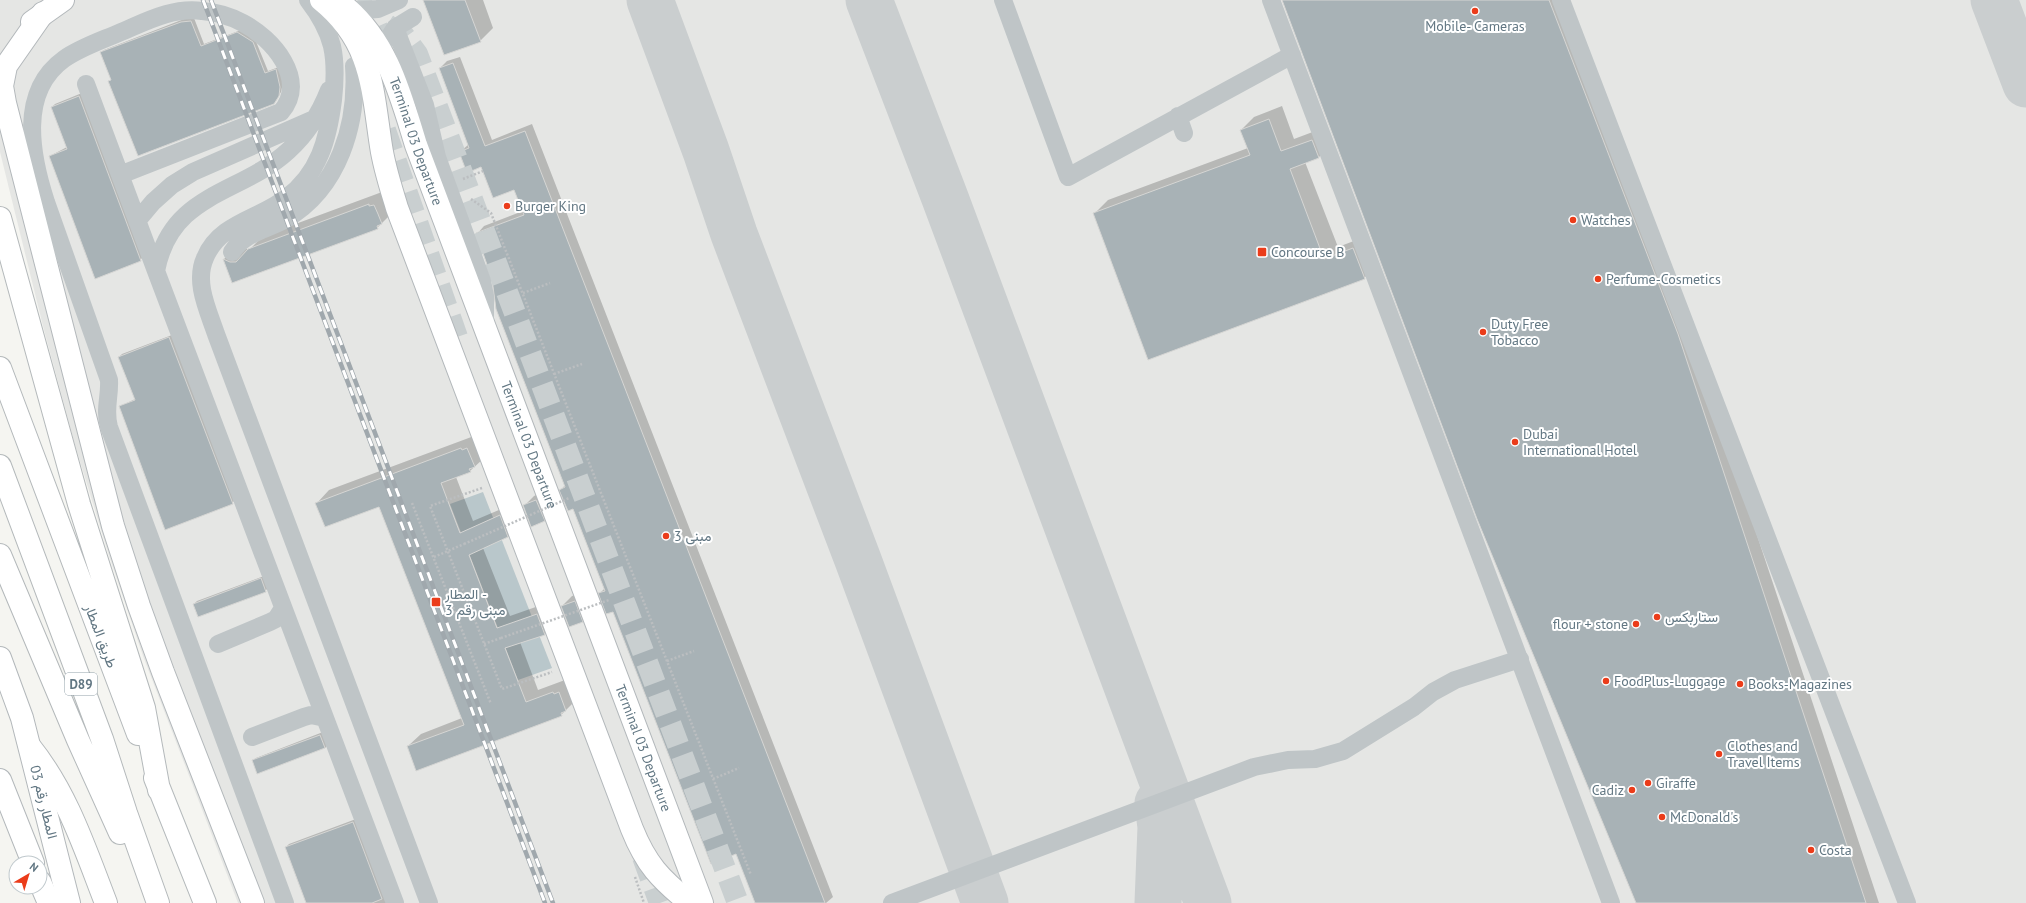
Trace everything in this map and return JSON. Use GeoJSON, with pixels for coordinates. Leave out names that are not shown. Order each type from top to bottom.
{"type":"FeatureCollection","features":[{"type":"Feature","properties":{"kind":"main road"},"geometry":{"type":"LineString","coordinates":[[0,49],[43,13],[63,0]]}},
{"type":"Feature","properties":{"kind":"main road"},"geometry":{"type":"LineString","coordinates":[[321,0],[346,25],[358,44],[368,65],[374,88],[381,148],[397,208],[632,829],[648,862],[660,877],[690,903]]}},
{"type":"Feature","properties":{"kind":"main road","name":"Terminal 03 Departure"},"geometry":{"type":"LineString","coordinates":[[341,3],[365,26],[384,55],[401,95],[416,145],[702,903]]}},
{"type":"Feature","properties":{"kind":"main road"},"geometry":{"type":"LineString","coordinates":[[43,13],[6,66],[2,81],[5,103],[113,526],[138,606],[253,903]]}},
{"type":"Feature","properties":{"kind":"main road"},"geometry":{"type":"LineString","coordinates":[[0,218],[90,539],[133,668],[144,708],[159,790]]}},
{"type":"Feature","properties":{"kind":"main road","name":"طريق المطار"},"geometry":{"type":"LineString","coordinates":[[0,368],[159,790],[204,903]]}},
{"type":"Feature","properties":{"kind":"main road","name":"D89"},"geometry":{"type":"LineString","coordinates":[[0,466],[102,739],[155,895]]}},
{"type":"Feature","properties":{"kind":"main road"},"geometry":{"type":"LineString","coordinates":[[0,555],[111,814],[155,895]]}},
{"type":"Feature","properties":{"kind":"main road","name":"المطار رقم 03"},"geometry":{"type":"LineString","coordinates":[[0,658],[15,694],[30,747],[69,903]]}},
{"type":"Feature","properties":{"kind":"main road"},"geometry":{"type":"LineString","coordinates":[[30,747],[42,762],[61,793],[106,903]]}},
{"type":"Feature","properties":{"kind":"main road"},"geometry":{"type":"LineString","coordinates":[[0,780],[30,855]]}},
{"type":"Feature","properties":{"kind":"lane"},"geometry":{"type":"LineString","coordinates":[[308,0],[323,25],[332,45],[335,67],[330,126],[324,147],[315,167],[302,184],[286,198],[224,232],[213,244],[204,258],[200,285],[216,334],[429,903]]}},
{"type":"Feature","properties":{"kind":"lane"},"geometry":{"type":"LineString","coordinates":[[341,3],[378,9],[399,0]]}},
{"type":"Feature","properties":{"kind":"lane"},"geometry":{"type":"LineString","coordinates":[[1003,0],[1068,177],[1292,55]]}},
{"type":"Feature","properties":{"kind":"lane"},"geometry":{"type":"LineString","coordinates":[[1271,0],[1611,903]]}},
{"type":"Feature","properties":{"kind":"lane"},"geometry":{"type":"LineString","coordinates":[[1561,0],[1907,903]]}},
{"type":"Feature","properties":{"kind":"lane"},"geometry":{"type":"LineString","coordinates":[[120,175],[282,112],[289,103],[292,93],[292,81],[281,58],[270,44],[243,23],[222,14],[193,10],[178,11],[157,16],[78,51],[64,59],[52,70],[42,84],[35,104],[32,138],[38,178],[109,380],[106,412],[108,423],[285,903]]}},
{"type":"Feature","properties":{"kind":"lane"},"geometry":{"type":"LineString","coordinates":[[384,55],[389,36],[395,28],[413,16]]}},
{"type":"Feature","properties":{"kind":"lane"},"geometry":{"type":"LineString","coordinates":[[395,28],[425,105],[437,157],[482,281],[485,296],[485,326]]}},
{"type":"Feature","properties":{"kind":"lane"},"geometry":{"type":"LineString","coordinates":[[232,252],[246,237],[284,220],[300,210],[328,178],[341,154],[352,122],[355,86],[354,66]]}},
{"type":"Feature","properties":{"kind":"lane"},"geometry":{"type":"LineString","coordinates":[[156,271],[159,254],[166,238],[177,224],[209,198],[270,164],[288,151],[303,135],[315,118],[328,90],[335,67]]}},
{"type":"Feature","properties":{"kind":"lane"},"geometry":{"type":"LineString","coordinates":[[86,84],[136,221],[395,903]]}},
{"type":"Feature","properties":{"kind":"lane"},"geometry":{"type":"LineString","coordinates":[[1178,116],[1184,133]]}},
{"type":"Feature","properties":{"kind":"lane"},"geometry":{"type":"LineString","coordinates":[[136,221],[153,202],[172,185],[192,172],[315,118]]}},
{"type":"Feature","properties":{"kind":"lane"},"geometry":{"type":"LineString","coordinates":[[218,644],[276,619],[283,608]]}},
{"type":"Feature","properties":{"kind":"lane"},"geometry":{"type":"LineString","coordinates":[[892,903],[1254,767],[1288,760],[1315,759],[1343,751],[1414,707],[1433,692],[1455,680],[1520,659]]}},
{"type":"Feature","properties":{"kind":"lane"},"geometry":{"type":"LineString","coordinates":[[252,737],[311,715],[325,718]]}},
{"type":"Feature","properties":{"kind":"path"},"geometry":{"type":"LineString","coordinates":[[461,180],[483,171]]}},
{"type":"Feature","properties":{"kind":"path"},"geometry":{"type":"LineString","coordinates":[[458,173],[463,186]]}},
{"type":"Feature","properties":{"kind":"path"},"geometry":{"type":"LineString","coordinates":[[467,197],[491,213],[751,875]]}},
{"type":"Feature","properties":{"kind":"path"},"geometry":{"type":"LineString","coordinates":[[522,293],[550,283]]}},
{"type":"Feature","properties":{"kind":"path"},"geometry":{"type":"LineString","coordinates":[[554,374],[582,364]]}},
{"type":"Feature","properties":{"kind":"path"},"geometry":{"type":"LineString","coordinates":[[488,486],[430,506],[502,689],[557,671]]}},
{"type":"Feature","properties":{"kind":"path"},"geometry":{"type":"LineString","coordinates":[[434,557],[569,498]]}},
{"type":"Feature","properties":{"kind":"path"},"geometry":{"type":"LineString","coordinates":[[412,503],[491,704]]}},
{"type":"Feature","properties":{"kind":"path"},"geometry":{"type":"LineString","coordinates":[[484,644],[609,600]]}},
{"type":"Feature","properties":{"kind":"path"},"geometry":{"type":"LineString","coordinates":[[666,661],[694,651]]}},
{"type":"Feature","properties":{"kind":"path"},"geometry":{"type":"LineString","coordinates":[[713,779],[739,768]]}},
{"type":"Feature","properties":{"kind":"shaded area"},"geometry":{"type":"Polygon","coordinates":[[[0,0],[2026,0],[2026,903],[238,903],[143,656],[109,556],[75,445],[44,330],[0,152],[0,0]]]}},
{"type":"Feature","properties":{"kind":"shaded area"},"geometry":{"type":"Polygon","coordinates":[[[483,492],[552,668],[518,680],[450,504],[483,492]]]}},
{"type":"Feature","properties":{"kind":"building"},"geometry":{"type":"Polygon","coordinates":[[[423,0],[465,0],[481,42],[444,55],[423,0]]]}},
{"type":"Feature","properties":{"kind":"building","name":"Concourse B"},"geometry":{"type":"Polygon","coordinates":[[[1282,0],[1549,0],[1678,334],[1866,903],[1636,903],[1477,519],[1282,0]]]}},
{"type":"Feature","properties":{"kind":"building"},"geometry":{"type":"Polygon","coordinates":[[[191,21],[201,46],[237,32],[253,42],[265,73],[276,69],[280,87],[279,96],[274,104],[138,156],[108,81],[111,80],[100,52],[181,22],[191,21]]]}},
{"type":"Feature","properties":{"kind":"building"},"geometry":{"type":"Polygon","coordinates":[[[453,63],[485,146],[525,131],[825,903],[755,903],[736,854],[711,864],[613,612],[606,614],[598,593],[605,591],[573,509],[568,511],[559,490],[565,487],[496,309],[492,279],[476,233],[524,215],[514,190],[493,198],[481,167],[467,173],[459,152],[469,148],[439,68],[453,63]]]}},
{"type":"Feature","properties":{"kind":"building"},"geometry":{"type":"Polygon","coordinates":[[[79,96],[141,261],[95,279],[49,156],[67,149],[51,107],[79,96]]]}},
{"type":"Feature","properties":{"kind":"building"},"geometry":{"type":"Polygon","coordinates":[[[1269,119],[1281,151],[1312,140],[1319,158],[1290,169],[1324,259],[1353,248],[1365,279],[1148,360],[1093,213],[1250,155],[1240,130],[1269,119]]]}},
{"type":"Feature","properties":{"kind":"building"},"geometry":{"type":"Polygon","coordinates":[[[369,204],[369,206],[374,205],[382,224],[377,226],[378,229],[232,283],[223,259],[230,262],[236,262],[248,249],[369,204]]]}},
{"type":"Feature","properties":{"kind":"building"},"geometry":{"type":"Polygon","coordinates":[[[169,337],[233,504],[165,530],[119,406],[135,400],[118,357],[169,337]]]}},
{"type":"Feature","properties":{"kind":"building"},"geometry":{"type":"Polygon","coordinates":[[[461,448],[462,450],[467,448],[475,467],[469,469],[471,472],[441,483],[460,533],[500,515],[508,537],[469,555],[497,628],[537,614],[545,635],[505,648],[526,702],[553,692],[554,694],[559,692],[566,711],[561,713],[562,716],[416,771],[407,746],[464,725],[379,507],[325,527],[315,503],[461,448]]]}},
{"type":"Feature","properties":{"kind":"building"},"geometry":{"type":"Polygon","coordinates":[[[536,500],[545,521],[531,527],[523,505],[536,500]]]}},
{"type":"Feature","properties":{"kind":"building"},"geometry":{"type":"Polygon","coordinates":[[[261,578],[266,592],[198,617],[193,604],[261,578]]]}},
{"type":"Feature","properties":{"kind":"building"},"geometry":{"type":"Polygon","coordinates":[[[575,601],[583,622],[569,627],[561,606],[575,601]]]}},
{"type":"Feature","properties":{"kind":"building"},"geometry":{"type":"Polygon","coordinates":[[[320,735],[325,748],[257,774],[252,760],[320,735]]]}},
{"type":"Feature","properties":{"kind":"building"},"geometry":{"type":"Polygon","coordinates":[[[353,822],[382,899],[372,903],[306,903],[285,847],[353,822]]]}},
{"type":"Feature","properties":{"kind":"taxiway"},"geometry":{"type":"LineString","coordinates":[[650,0],[706,151],[734,234],[858,560],[985,903]]}},
{"type":"Feature","properties":{"kind":"taxiway"},"geometry":{"type":"LineString","coordinates":[[869,0],[945,198],[1208,903]]}},
{"type":"Feature","properties":{"kind":"taxiway"},"geometry":{"type":"LineString","coordinates":[[1994,0],[2026,84]]}},
{"type":"Feature","properties":{"kind":"taxiway"},"geometry":{"type":"LineString","coordinates":[[1158,803],[1161,827],[1158,903]]}},
{"type":"Feature","properties":{"kind":"tunnel"},"geometry":{"type":"LineString","coordinates":[[358,0],[374,21],[385,46]]}},
{"type":"Feature","properties":{"kind":"tunnel"},"geometry":{"type":"LineString","coordinates":[[387,25],[404,36],[417,54],[738,903]]}},
{"type":"Feature","properties":{"kind":"tunnel"},"geometry":{"type":"LineString","coordinates":[[385,130],[457,337]]}},
{"type":"Feature","properties":{"kind":"tunnel"},"geometry":{"type":"LineString","coordinates":[[643,857],[660,903]]}},
{"type":"Feature","properties":{"kind":"railway"},"geometry":{"type":"LineString","coordinates":[[203,0],[545,903]]}},
{"type":"Feature","properties":{"kind":"railway"},"geometry":{"type":"LineString","coordinates":[[211,0],[553,903]]}},
{"type":"Feature","properties":{"kind":"place","name":"Mobile- Cameras"},"geometry":{"type":"Point","coordinates":[1475,11]}},
{"type":"Feature","properties":{"kind":"place","name":"Burger King"},"geometry":{"type":"Point","coordinates":[507,206]}},
{"type":"Feature","properties":{"kind":"place","name":"Watches"},"geometry":{"type":"Point","coordinates":[1573,220]}},
{"type":"Feature","properties":{"kind":"place","name":"Concourse B"},"geometry":{"type":"Point","coordinates":[1262,252]}},
{"type":"Feature","properties":{"kind":"place","name":"Perfume-Cosmetics"},"geometry":{"type":"Point","coordinates":[1598,279]}},
{"type":"Feature","properties":{"kind":"place","name":"Duty Free Tobacco"},"geometry":{"type":"Point","coordinates":[1483,332]}},
{"type":"Feature","properties":{"kind":"place","name":"Dubai International Hotel"},"geometry":{"type":"Point","coordinates":[1515,442]}},
{"type":"Feature","properties":{"kind":"place","name":"مبنى 3"},"geometry":{"type":"Point","coordinates":[666,536]}},
{"type":"Feature","properties":{"kind":"place","name":"المطار - مبنى رقم 3"},"geometry":{"type":"Point","coordinates":[436,602]}},
{"type":"Feature","properties":{"kind":"place","name":"ستاربكس"},"geometry":{"type":"Point","coordinates":[1657,617]}},
{"type":"Feature","properties":{"kind":"place","name":"flour + stone"},"geometry":{"type":"Point","coordinates":[1636,624]}},
{"type":"Feature","properties":{"kind":"place","name":"FoodPlus-Luggage"},"geometry":{"type":"Point","coordinates":[1606,681]}},
{"type":"Feature","properties":{"kind":"place","name":"Books-Magazines"},"geometry":{"type":"Point","coordinates":[1740,684]}},
{"type":"Feature","properties":{"kind":"place","name":"Clothes and Travel Items"},"geometry":{"type":"Point","coordinates":[1719,754]}},
{"type":"Feature","properties":{"kind":"place","name":"Giraffe"},"geometry":{"type":"Point","coordinates":[1648,783]}},
{"type":"Feature","properties":{"kind":"place","name":"Cadiz"},"geometry":{"type":"Point","coordinates":[1632,790]}},
{"type":"Feature","properties":{"kind":"place","name":"McDonald's"},"geometry":{"type":"Point","coordinates":[1662,817]}},
{"type":"Feature","properties":{"kind":"place","name":"Costa"},"geometry":{"type":"Point","coordinates":[1811,850]}}]}
